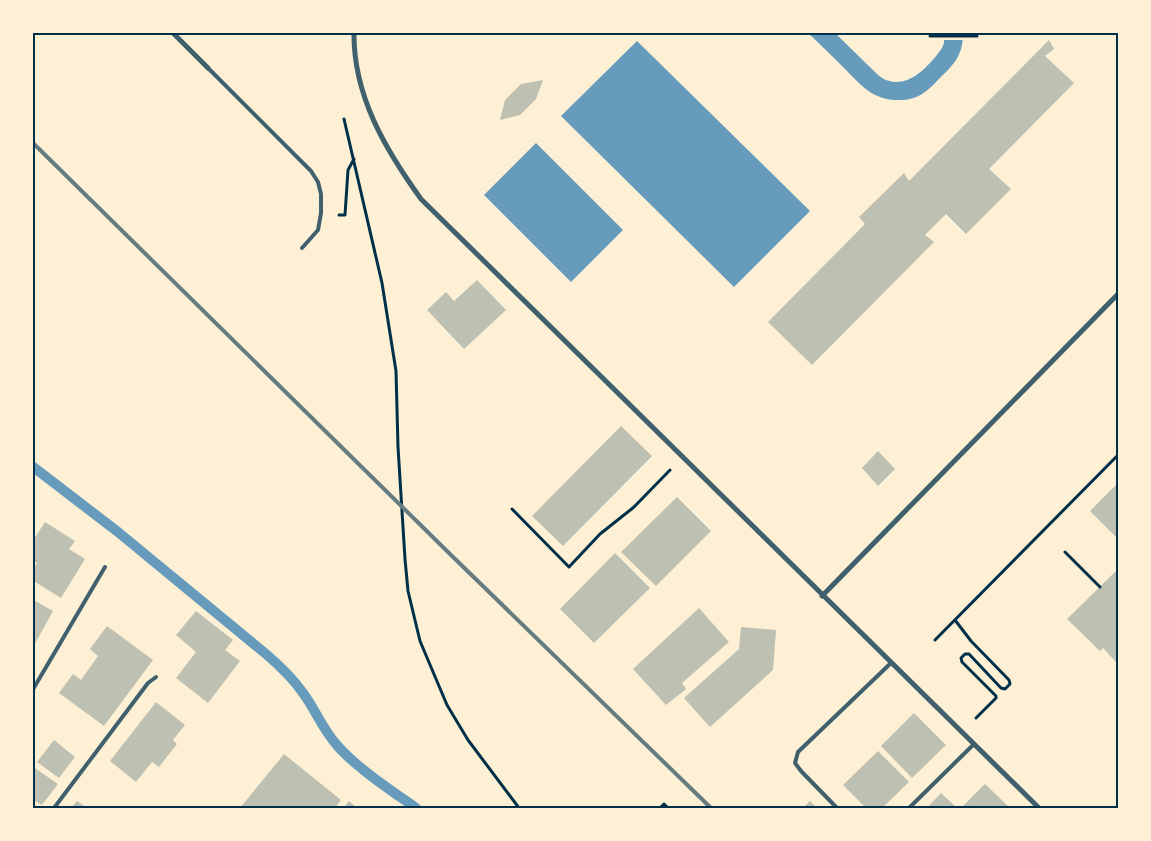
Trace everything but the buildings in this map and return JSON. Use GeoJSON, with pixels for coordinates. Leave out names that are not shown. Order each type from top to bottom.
{"type":"FeatureCollection","features":[{"type":"Feature","properties":{"kind":"street"},"geometry":{"type":"LineString","coordinates":[[172,32],[208,68]]}},
{"type":"Feature","properties":{"kind":"street"},"geometry":{"type":"LineString","coordinates":[[354,32],[353,45],[358,75],[369,111],[380,137],[398,168],[420,199],[1039,808]]}},
{"type":"Feature","properties":{"kind":"street"},"geometry":{"type":"LineString","coordinates":[[822,596],[1118,294]]}},
{"type":"Feature","properties":{"kind":"lane"},"geometry":{"type":"LineString","coordinates":[[208,68],[306,166],[318,182],[321,194],[321,214],[318,230],[302,248]]}},
{"type":"Feature","properties":{"kind":"lane"},"geometry":{"type":"LineString","coordinates":[[32,691],[105,567]]}},
{"type":"Feature","properties":{"kind":"lane"},"geometry":{"type":"LineString","coordinates":[[837,808],[795,763],[798,752],[891,663]]}},
{"type":"Feature","properties":{"kind":"lane"},"geometry":{"type":"LineString","coordinates":[[54,808],[148,683],[156,677]]}},
{"type":"Feature","properties":{"kind":"lane"},"geometry":{"type":"LineString","coordinates":[[909,808],[973,745]]}},
{"type":"Feature","properties":{"kind":"path"},"geometry":{"type":"LineString","coordinates":[[930,36],[977,36]]}},
{"type":"Feature","properties":{"kind":"path"},"geometry":{"type":"LineString","coordinates":[[344,119],[382,283],[396,371],[398,448],[405,559],[408,591],[420,641],[447,705],[468,740],[519,808]]}},
{"type":"Feature","properties":{"kind":"path"},"geometry":{"type":"LineString","coordinates":[[341,215],[345,215],[348,170],[354,159]]}},
{"type":"Feature","properties":{"kind":"path"},"geometry":{"type":"LineString","coordinates":[[935,640],[1118,455]]}},
{"type":"Feature","properties":{"kind":"path"},"geometry":{"type":"LineString","coordinates":[[512,510],[569,567],[600,534],[634,507],[672,468]]}},
{"type":"Feature","properties":{"kind":"path"},"geometry":{"type":"LineString","coordinates":[[1064,552],[1100,587]]}},
{"type":"Feature","properties":{"kind":"path"},"geometry":{"type":"LineString","coordinates":[[955,620],[971,641],[1009,680],[1010,684],[1006,689],[1001,688],[968,654],[965,654],[961,658],[962,662],[996,696],[976,718]]}},
{"type":"Feature","properties":{"kind":"path"},"geometry":{"type":"LineString","coordinates":[[660,808],[664,804],[668,808]]}},
{"type":"Feature","properties":{"kind":"water"},"geometry":{"type":"Polygon","coordinates":[[[808,33],[835,33],[878,75],[887,80],[897,82],[906,81],[922,71],[930,63],[942,48],[944,33],[963,33],[963,41],[956,60],[929,89],[912,99],[891,100],[869,91],[808,33]]]}},
{"type":"Feature","properties":{"kind":"water"},"geometry":{"type":"Polygon","coordinates":[[[637,41],[810,211],[734,287],[561,116],[637,41]]]}},
{"type":"Feature","properties":{"kind":"water"},"geometry":{"type":"Polygon","coordinates":[[[536,143],[623,230],[571,282],[484,195],[536,143]]]}},
{"type":"Feature","properties":{"kind":"pier"},"geometry":{"type":"Polygon","coordinates":[[[941,32],[966,32],[966,40],[941,40],[941,32]]]}},
{"type":"Feature","properties":{"kind":"waterway"},"geometry":{"type":"LineString","coordinates":[[32,466],[118,532],[271,658],[299,687],[336,744],[374,778],[416,808]]}},
{"type":"Feature","properties":{"kind":"railway"},"geometry":{"type":"LineString","coordinates":[[32,142],[711,808]]}}]}
